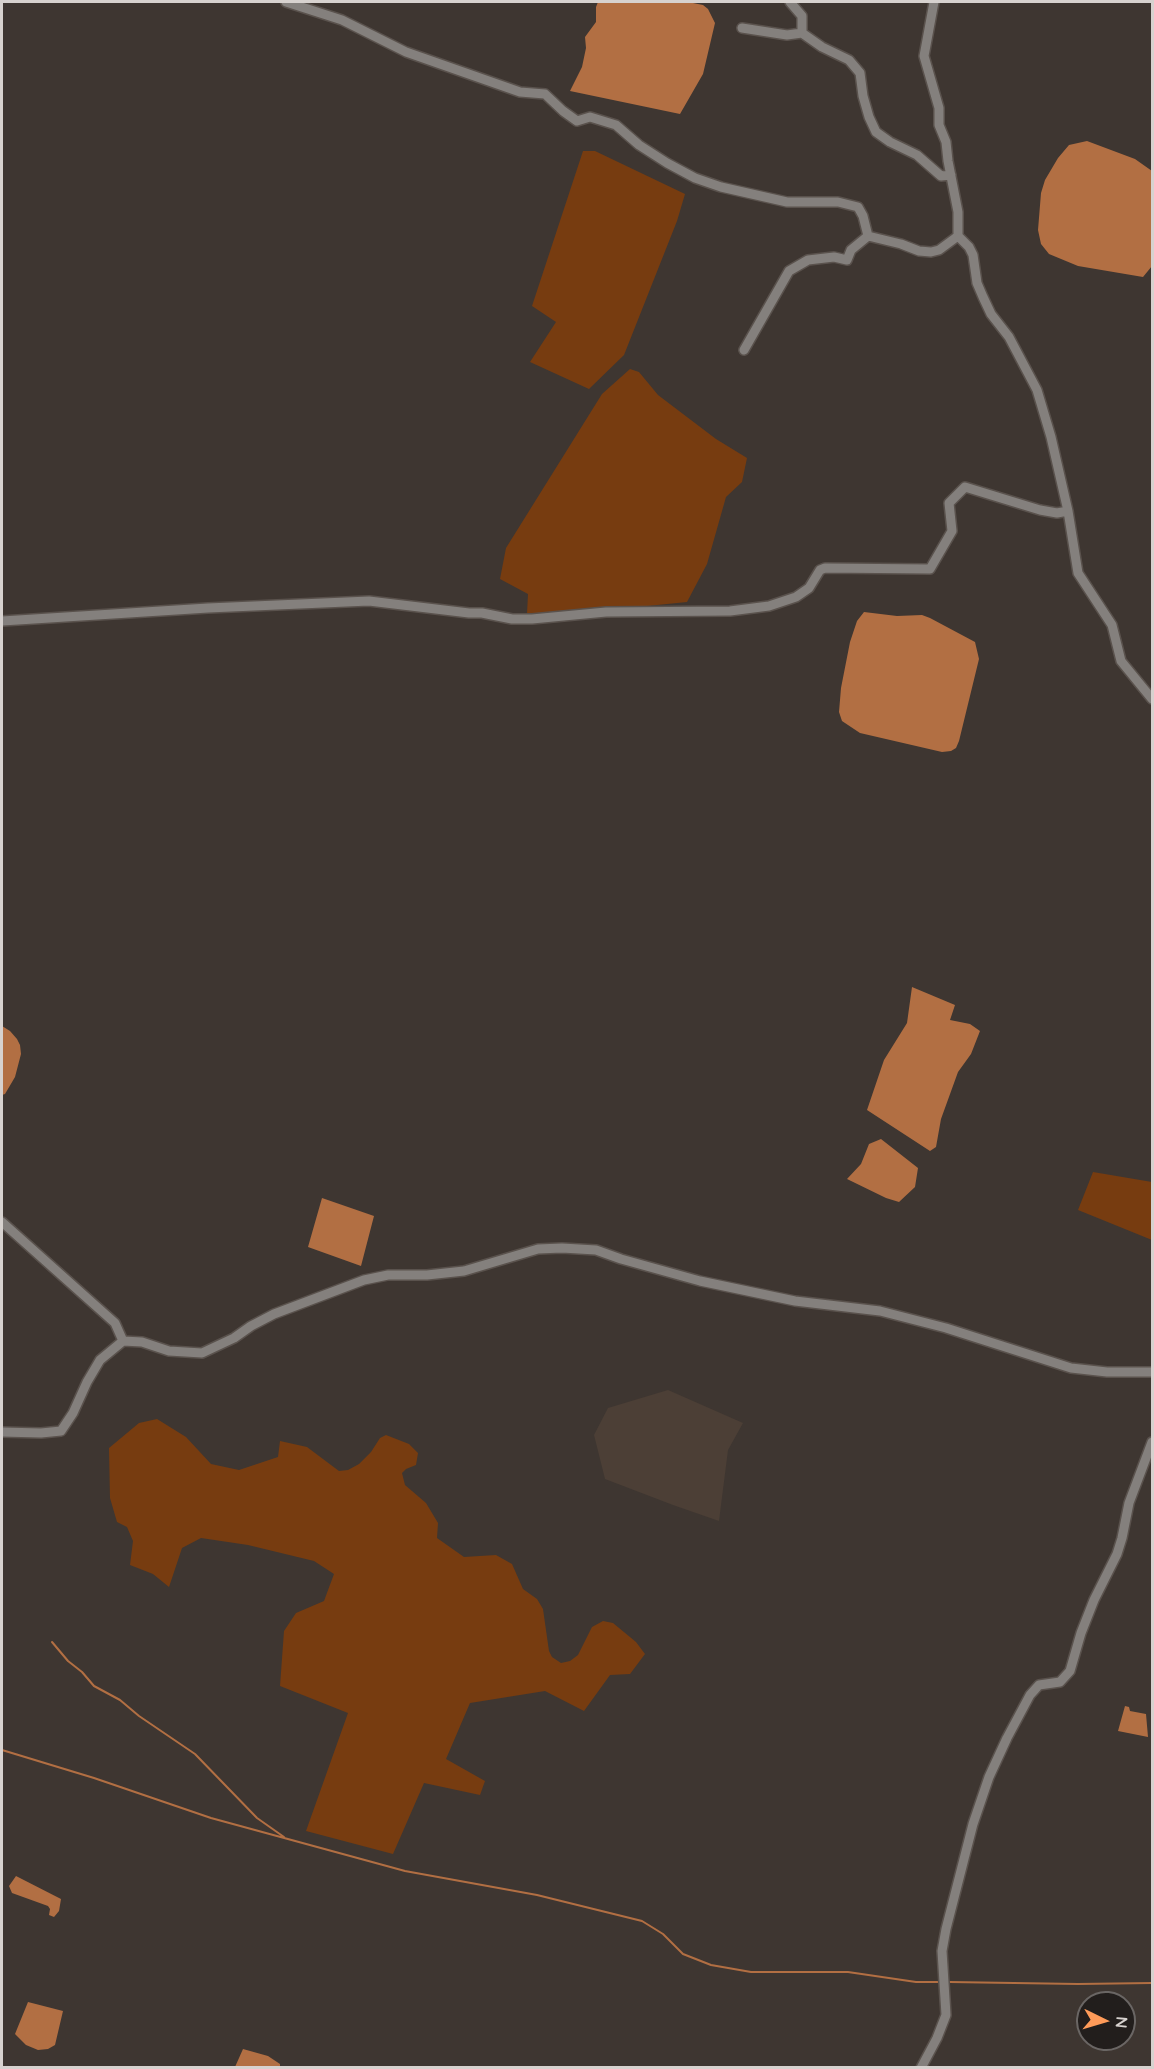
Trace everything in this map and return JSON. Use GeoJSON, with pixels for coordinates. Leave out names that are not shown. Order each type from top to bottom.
{"type":"FeatureCollection","features":[{"type":"Feature","properties":{"kind":"street"},"geometry":{"type":"LineString","coordinates":[[286,2],[351,24],[406,52],[520,92],[545,94],[577,121],[590,117],[616,125],[639,145],[695,178],[787,202],[838,202],[858,207],[868,236]]}},
{"type":"Feature","properties":{"kind":"street"},"geometry":{"type":"LineString","coordinates":[[790,2],[802,16],[802,33]]}},
{"type":"Feature","properties":{"kind":"street"},"geometry":{"type":"LineString","coordinates":[[934,2],[924,56],[939,108],[939,124],[946,142],[958,212],[958,236],[969,247],[973,255],[977,283],[991,314],[1009,337],[1037,390],[1052,437],[1068,511],[1078,573],[1112,625],[1121,661],[1152,699]]}},
{"type":"Feature","properties":{"kind":"street"},"geometry":{"type":"LineString","coordinates":[[742,28],[787,35],[802,33],[822,47],[849,60],[860,73],[862,96],[868,117],[876,132],[917,156],[941,176],[951,175]]}},
{"type":"Feature","properties":{"kind":"street"},"geometry":{"type":"LineString","coordinates":[[868,236],[919,251],[931,252],[939,250],[958,236]]}},
{"type":"Feature","properties":{"kind":"street"},"geometry":{"type":"LineString","coordinates":[[744,350],[789,271],[808,260],[834,257],[847,260],[851,249],[868,236]]}},
{"type":"Feature","properties":{"kind":"street"},"geometry":{"type":"LineString","coordinates":[[2,621],[369,601],[522,619],[606,612],[730,611],[770,606],[796,597],[809,588],[820,570],[825,568],[930,569],[952,531],[949,503],[964,487],[1040,510],[1057,513],[1068,511]]}},
{"type":"Feature","properties":{"kind":"street"},"geometry":{"type":"LineString","coordinates":[[2,1222],[115,1323],[123,1341]]}},
{"type":"Feature","properties":{"kind":"street"},"geometry":{"type":"LineString","coordinates":[[2,1432],[61,1431],[73,1413],[100,1360],[123,1341],[142,1342],[169,1351],[201,1353],[234,1338],[274,1314],[364,1280],[388,1275],[427,1275],[464,1271],[538,1249],[596,1250],[700,1281],[763,1295],[880,1311],[946,1328],[1071,1368],[1107,1372],[1152,1372]]}},
{"type":"Feature","properties":{"kind":"street"},"geometry":{"type":"LineString","coordinates":[[921,2067],[937,2038],[946,2015],[942,1951],[970,1836],[989,1778],[1030,1695],[1039,1685],[1060,1682],[1070,1671],[1085,1622],[1117,1554],[1129,1503],[1152,1442]]}},
{"type":"Feature","properties":{"kind":"shaded area"},"geometry":{"type":"Polygon","coordinates":[[[598,2],[688,2],[703,5],[708,9],[715,23],[703,74],[680,114],[570,91],[582,67],[586,48],[585,37],[596,22],[598,2]]]}},
{"type":"Feature","properties":{"kind":"shaded area"},"geometry":{"type":"Polygon","coordinates":[[[1087,141],[1135,159],[1152,171],[1152,266],[1143,277],[1078,266],[1049,254],[1041,244],[1038,230],[1041,193],[1045,180],[1069,145],[1087,141]]]}},
{"type":"Feature","properties":{"kind":"shaded area"},"geometry":{"type":"Polygon","coordinates":[[[583,151],[595,151],[685,194],[677,221],[624,355],[589,389],[530,362],[556,322],[532,306],[583,151]]]}},
{"type":"Feature","properties":{"kind":"shaded area"},"geometry":{"type":"Polygon","coordinates":[[[630,369],[639,372],[658,395],[716,439],[747,458],[742,482],[726,497],[707,564],[687,602],[567,614],[527,614],[528,594],[500,579],[506,548],[602,394],[630,369]]]}},
{"type":"Feature","properties":{"kind":"shaded area"},"geometry":{"type":"Polygon","coordinates":[[[864,612],[897,616],[922,615],[975,642],[979,659],[956,748],[942,752],[860,733],[842,721],[839,712],[841,688],[850,642],[857,621],[864,612]]]}},
{"type":"Feature","properties":{"kind":"shaded area"},"geometry":{"type":"Polygon","coordinates":[[[912,987],[955,1005],[950,1020],[970,1024],[980,1031],[971,1054],[958,1072],[941,1119],[936,1147],[930,1151],[867,1110],[884,1060],[907,1023],[912,987]]]}},
{"type":"Feature","properties":{"kind":"shaded area"},"geometry":{"type":"Polygon","coordinates":[[[2,1026],[17,1039],[21,1054],[15,1077],[5,1094],[2,1095],[2,1026]]]}},
{"type":"Feature","properties":{"kind":"shaded area"},"geometry":{"type":"Polygon","coordinates":[[[881,1139],[918,1168],[915,1187],[899,1202],[847,1179],[861,1164],[869,1144],[881,1139]]]}},
{"type":"Feature","properties":{"kind":"shaded area"},"geometry":{"type":"Polygon","coordinates":[[[1093,1172],[1152,1182],[1152,1240],[1078,1210],[1093,1172]]]}},
{"type":"Feature","properties":{"kind":"shaded area"},"geometry":{"type":"Polygon","coordinates":[[[322,1198],[374,1216],[361,1266],[308,1247],[322,1198]]]}},
{"type":"Feature","properties":{"kind":"shaded area"},"geometry":{"type":"Polygon","coordinates":[[[668,1390],[743,1423],[728,1450],[719,1521],[605,1479],[594,1435],[608,1408],[668,1390]]]}},
{"type":"Feature","properties":{"kind":"shaded area"},"geometry":{"type":"Polygon","coordinates":[[[157,1419],[186,1437],[211,1464],[239,1470],[278,1457],[280,1441],[307,1447],[339,1471],[348,1470],[359,1464],[380,1438],[386,1435],[409,1444],[418,1453],[416,1465],[402,1473],[405,1485],[426,1503],[438,1523],[437,1538],[464,1557],[496,1555],[512,1564],[523,1589],[537,1599],[543,1609],[549,1651],[552,1657],[561,1663],[570,1661],[578,1655],[592,1627],[603,1621],[613,1623],[636,1642],[645,1654],[630,1674],[610,1675],[584,1711],[545,1691],[470,1703],[446,1759],[485,1781],[480,1795],[424,1783],[393,1854],[306,1831],[348,1713],[280,1686],[284,1631],[296,1613],[324,1601],[334,1574],[314,1561],[248,1545],[201,1538],[182,1548],[169,1587],[153,1574],[130,1565],[133,1541],[127,1527],[117,1522],[110,1498],[109,1448],[139,1423],[157,1419]]]}},
{"type":"Feature","properties":{"kind":"shaded area"},"geometry":{"type":"Polygon","coordinates":[[[1125,1706],[1129,1707],[1130,1711],[1146,1714],[1148,1737],[1118,1731],[1125,1706]]]}},
{"type":"Feature","properties":{"kind":"shaded area"},"geometry":{"type":"Polygon","coordinates":[[[16,1876],[61,1899],[59,1911],[54,1917],[49,1915],[48,1906],[12,1893],[9,1886],[16,1876]]]}},
{"type":"Feature","properties":{"kind":"shaded area"},"geometry":{"type":"Polygon","coordinates":[[[28,2002],[63,2011],[55,2045],[48,2049],[38,2050],[26,2045],[15,2034],[28,2002]]]}},
{"type":"Feature","properties":{"kind":"shaded area"},"geometry":{"type":"Polygon","coordinates":[[[243,2049],[268,2056],[280,2064],[280,2067],[235,2067],[243,2049]]]}},
{"type":"Feature","properties":{"kind":"waterway"},"geometry":{"type":"LineString","coordinates":[[52,1642],[94,1686],[120,1700],[139,1716],[195,1754],[257,1818],[284,1837]]}},
{"type":"Feature","properties":{"kind":"waterway"},"geometry":{"type":"LineString","coordinates":[[2,1750],[94,1778],[211,1818],[405,1871],[537,1895],[642,1921],[663,1934],[683,1954],[711,1965],[751,1972],[848,1972],[916,1982],[941,1982]]}},
{"type":"Feature","properties":{"kind":"waterway"},"geometry":{"type":"LineString","coordinates":[[950,1982],[1152,1983]]}}]}
